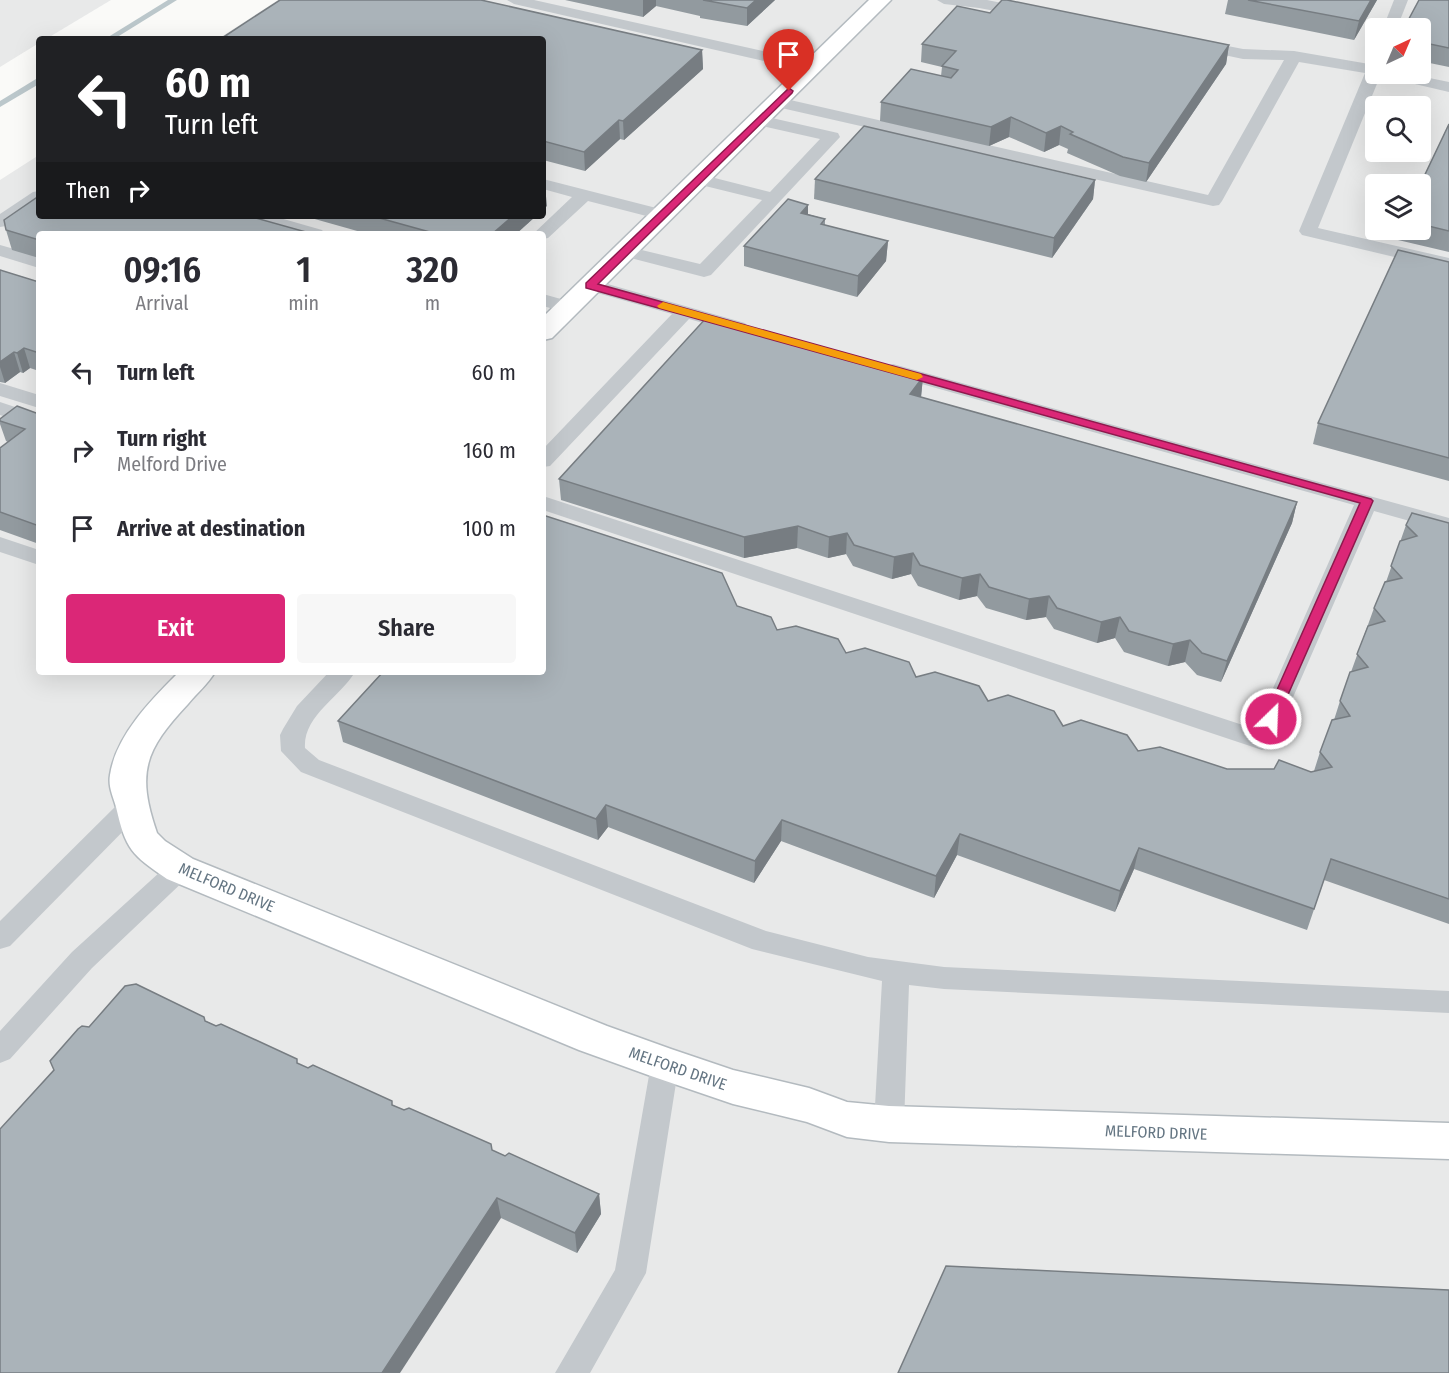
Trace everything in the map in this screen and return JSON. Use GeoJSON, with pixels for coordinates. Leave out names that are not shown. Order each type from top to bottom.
{"type":"FeatureCollection","features":[{"type":"Feature","properties":{"kind":"street"},"geometry":{"type":"LineString","coordinates":[[546,329],[881,0]]}},
{"type":"Feature","properties":{"kind":"street","name":"MELFORD DRIVE"},"geometry":{"type":"LineString","coordinates":[[196,675],[159,713],[134,754],[128,774],[127,791],[135,826],[148,847],[180,869],[592,1038],[733,1087],[809,1105],[847,1119],[889,1124],[1449,1141]]}},
{"type":"Feature","properties":{"kind":"lane"},"geometry":{"type":"LineString","coordinates":[[514,0],[536,2],[812,67]]}},
{"type":"Feature","properties":{"kind":"lane"},"geometry":{"type":"LineString","coordinates":[[944,0],[979,3],[1037,14]]}},
{"type":"Feature","properties":{"kind":"lane"},"geometry":{"type":"LineString","coordinates":[[1394,18],[1401,0]]}},
{"type":"Feature","properties":{"kind":"lane"},"geometry":{"type":"LineString","coordinates":[[1186,43],[1243,54],[1294,56],[1365,67]]}},
{"type":"Feature","properties":{"kind":"lane"},"geometry":{"type":"LineString","coordinates":[[777,102],[1213,201],[1294,56]]}},
{"type":"Feature","properties":{"kind":"lane"},"geometry":{"type":"LineString","coordinates":[[1431,82],[1449,87]]}},
{"type":"Feature","properties":{"kind":"lane"},"geometry":{"type":"LineString","coordinates":[[1372,84],[1308,231],[1449,264]]}},
{"type":"Feature","properties":{"kind":"lane"},"geometry":{"type":"LineString","coordinates":[[625,251],[704,272],[848,119]]}},
{"type":"Feature","properties":{"kind":"lane"},"geometry":{"type":"LineString","coordinates":[[759,120],[832,137]]}},
{"type":"Feature","properties":{"kind":"lane"},"geometry":{"type":"LineString","coordinates":[[699,179],[774,198]]}},
{"type":"Feature","properties":{"kind":"lane"},"geometry":{"type":"LineString","coordinates":[[546,185],[662,215]]}},
{"type":"Feature","properties":{"kind":"lane"},"geometry":{"type":"LineString","coordinates":[[545,231],[585,195]]}},
{"type":"Feature","properties":{"kind":"lane"},"geometry":{"type":"LineString","coordinates":[[0,222],[36,198]]}},
{"type":"Feature","properties":{"kind":"lane"},"geometry":{"type":"LineString","coordinates":[[264,219],[306,231]]}},
{"type":"Feature","properties":{"kind":"lane"},"geometry":{"type":"LineString","coordinates":[[0,250],[36,261]]}},
{"type":"Feature","properties":{"kind":"lane"},"geometry":{"type":"LineString","coordinates":[[590,285],[754,331]]}},
{"type":"Feature","properties":{"kind":"lane"},"geometry":{"type":"LineString","coordinates":[[546,301],[568,308]]}},
{"type":"Feature","properties":{"kind":"lane"},"geometry":{"type":"LineString","coordinates":[[546,458],[685,312]]}},
{"type":"Feature","properties":{"kind":"lane"},"geometry":{"type":"LineString","coordinates":[[870,363],[1449,525]]}},
{"type":"Feature","properties":{"kind":"lane"},"geometry":{"type":"LineString","coordinates":[[0,389],[36,401]]}},
{"type":"Feature","properties":{"kind":"lane"},"geometry":{"type":"LineString","coordinates":[[3,413],[36,421]]}},
{"type":"Feature","properties":{"kind":"lane"},"geometry":{"type":"LineString","coordinates":[[546,504],[1262,741],[1367,501]]}},
{"type":"Feature","properties":{"kind":"lane"},"geometry":{"type":"LineString","coordinates":[[0,544],[36,557]]}},
{"type":"Feature","properties":{"kind":"lane"},"geometry":{"type":"LineString","coordinates":[[340,675],[306,711],[291,735],[293,752],[310,766],[762,941],[868,968],[944,978],[1449,1002]]}},
{"type":"Feature","properties":{"kind":"lane"},"geometry":{"type":"LineString","coordinates":[[0,938],[132,805]]}},
{"type":"Feature","properties":{"kind":"lane"},"geometry":{"type":"LineString","coordinates":[[0,1051],[82,960],[180,869]]}},
{"type":"Feature","properties":{"kind":"lane"},"geometry":{"type":"LineString","coordinates":[[889,1124],[896,972]]}},
{"type":"Feature","properties":{"kind":"lane"},"geometry":{"type":"LineString","coordinates":[[572,1373],[630,1273],[665,1064]]}},
{"type":"Feature","properties":{"kind":"shaded area"},"geometry":{"type":"Polygon","coordinates":[[[0,0],[111,0],[51,36],[36,36],[36,45],[0,67],[0,0]]]}},
{"type":"Feature","properties":{"kind":"shaded area"},"geometry":{"type":"Polygon","coordinates":[[[278,0],[1449,0],[1449,1373],[0,1373],[0,180],[36,157],[36,219],[546,219],[546,36],[223,36],[278,0]]]}},
{"type":"Feature","properties":{"kind":"building"},"geometry":{"type":"Polygon","coordinates":[[[280,0],[481,0],[702,50],[623,121],[619,120],[584,152],[546,142],[546,36],[225,36],[280,0]]]}},
{"type":"Feature","properties":{"kind":"building"},"geometry":{"type":"Polygon","coordinates":[[[703,0],[756,0],[747,8],[703,0]]]}},
{"type":"Feature","properties":{"kind":"building"},"geometry":{"type":"Polygon","coordinates":[[[1002,0],[1229,45],[1149,163],[1123,157],[1070,134],[1073,132],[1061,126],[1046,133],[1011,117],[991,127],[881,102],[911,69],[951,78],[958,70],[942,66],[956,51],[922,44],[957,6],[990,13],[1002,0]]]}},
{"type":"Feature","properties":{"kind":"building"},"geometry":{"type":"Polygon","coordinates":[[[1248,0],[1371,0],[1359,21],[1248,0]]]}},
{"type":"Feature","properties":{"kind":"building"},"geometry":{"type":"Polygon","coordinates":[[[1419,0],[1449,0],[1449,48],[1431,44],[1431,18],[1409,18],[1419,0]]]}},
{"type":"Feature","properties":{"kind":"building"},"geometry":{"type":"Polygon","coordinates":[[[1449,124],[1449,231],[1431,227],[1431,174],[1425,174],[1449,124]]]}},
{"type":"Feature","properties":{"kind":"building"},"geometry":{"type":"Polygon","coordinates":[[[864,126],[1095,180],[1054,238],[815,179],[864,126]]]}},
{"type":"Feature","properties":{"kind":"building"},"geometry":{"type":"Polygon","coordinates":[[[36,198],[36,219],[260,219],[302,231],[36,231],[36,239],[6,230],[4,220],[36,198]]]}},
{"type":"Feature","properties":{"kind":"building"},"geometry":{"type":"Polygon","coordinates":[[[788,199],[808,205],[801,213],[825,219],[821,224],[888,241],[858,276],[744,246],[788,199]]]}},
{"type":"Feature","properties":{"kind":"building"},"geometry":{"type":"Polygon","coordinates":[[[383,219],[510,219],[496,231],[426,231],[383,219]]]}},
{"type":"Feature","properties":{"kind":"building"},"geometry":{"type":"Polygon","coordinates":[[[1398,250],[1449,262],[1449,458],[1318,423],[1398,250]]]}},
{"type":"Feature","properties":{"kind":"building"},"geometry":{"type":"Polygon","coordinates":[[[0,270],[36,281],[36,352],[24,348],[0,362],[0,270]]]}},
{"type":"Feature","properties":{"kind":"building"},"geometry":{"type":"Polygon","coordinates":[[[707,317],[923,377],[910,394],[1297,502],[1227,661],[1202,653],[1190,640],[1173,644],[1129,631],[1120,617],[1101,622],[1057,608],[1049,596],[1029,599],[989,587],[980,574],[962,578],[920,565],[913,553],[894,557],[854,545],[847,533],[829,537],[798,526],[744,537],[559,479],[707,317]]]}},
{"type":"Feature","properties":{"kind":"building"},"geometry":{"type":"Polygon","coordinates":[[[17,406],[36,413],[36,525],[0,512],[0,448],[25,429],[0,421],[17,406]]]}},
{"type":"Feature","properties":{"kind":"building"},"geometry":{"type":"Polygon","coordinates":[[[1412,513],[1449,523],[1449,899],[1331,859],[1314,909],[1139,848],[1120,891],[960,834],[936,876],[782,820],[755,861],[606,805],[596,819],[338,721],[380,675],[546,675],[546,516],[722,573],[737,606],[771,617],[777,630],[796,626],[838,639],[846,653],[865,648],[909,662],[916,677],[935,672],[979,686],[988,701],[1008,695],[1054,711],[1063,726],[1081,720],[1127,735],[1138,751],[1160,747],[1227,769],[1274,769],[1279,760],[1311,772],[1332,767],[1320,752],[1332,720],[1350,716],[1340,701],[1350,672],[1368,667],[1357,654],[1368,626],[1385,621],[1374,608],[1385,582],[1402,578],[1391,566],[1400,541],[1417,536],[1406,525],[1412,513]]]}},
{"type":"Feature","properties":{"kind":"building"},"geometry":{"type":"Polygon","coordinates":[[[136,984],[204,1017],[205,1021],[216,1026],[221,1024],[297,1059],[297,1063],[308,1068],[313,1065],[392,1101],[392,1105],[404,1110],[409,1108],[491,1144],[492,1150],[505,1156],[509,1153],[599,1194],[575,1233],[497,1198],[382,1373],[0,1373],[0,1129],[54,1070],[50,1061],[78,1029],[82,1026],[89,1027],[125,986],[136,984]]]}},
{"type":"Feature","properties":{"kind":"building"},"geometry":{"type":"Polygon","coordinates":[[[946,1266],[1449,1290],[1449,1373],[898,1373],[946,1266]]]}},
{"type":"Feature","properties":{"kind":"waterway"},"geometry":{"type":"LineString","coordinates":[[114,36],[173,0]]}},
{"type":"Feature","properties":{"kind":"waterway"},"geometry":{"type":"LineString","coordinates":[[0,105],[36,83]]}},
{"type":"Feature","properties":{"kind":"slow traffic"},"geometry":{"type":"LineString","coordinates":[[663,306],[917,377]]}},
{"type":"Feature","properties":{"kind":"route"},"geometry":{"type":"LineString","coordinates":[[789,91],[590,285],[1367,501],[1271,719]]}}]}
